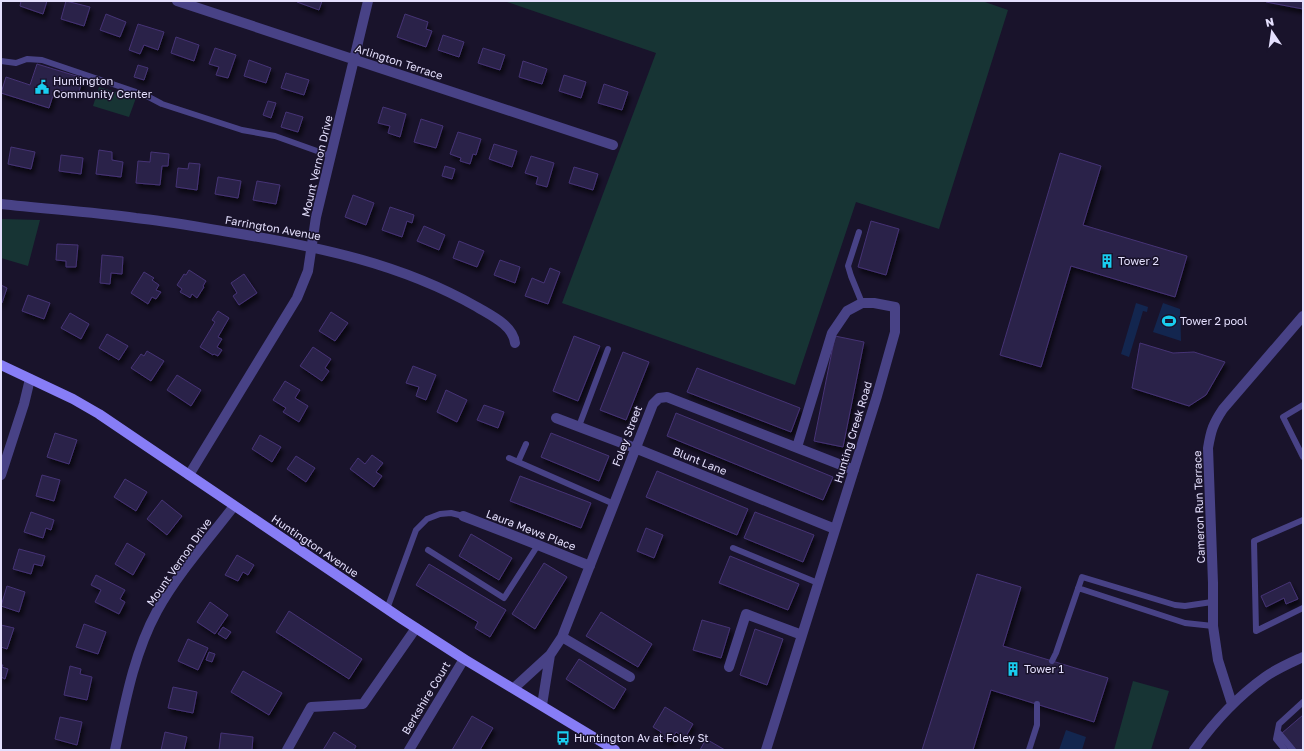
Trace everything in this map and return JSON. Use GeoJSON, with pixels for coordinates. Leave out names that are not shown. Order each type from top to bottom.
{"type":"FeatureCollection","features":[{"type":"Feature","properties":{"kind":"main road","name":"Huntington Avenue"},"geometry":{"type":"LineString","coordinates":[[1,365],[73,399],[99,414],[416,628],[464,659],[615,750]]}},
{"type":"Feature","properties":{"kind":"street","name":"Arlington Terrace"},"geometry":{"type":"LineString","coordinates":[[177,1],[614,145]]}},
{"type":"Feature","properties":{"kind":"street","name":"Mount Vernon Drive"},"geometry":{"type":"LineString","coordinates":[[188,475],[297,298],[308,271],[316,217],[368,1]]}},
{"type":"Feature","properties":{"kind":"street","name":"Farrington Avenue"},"geometry":{"type":"LineString","coordinates":[[1,204],[137,218],[277,240],[347,255],[424,281],[470,303],[494,317],[506,328],[514,338],[515,343]]}},
{"type":"Feature","properties":{"kind":"street"},"geometry":{"type":"LineString","coordinates":[[797,448],[832,333],[847,311],[862,303]]}},
{"type":"Feature","properties":{"kind":"street","name":"Hunting Creek Road"},"geometry":{"type":"LineString","coordinates":[[766,750],[877,396],[895,332],[895,307],[874,303],[862,303]]}},
{"type":"Feature","properties":{"kind":"street","name":"Cameron Run Terrace"},"geometry":{"type":"LineString","coordinates":[[1232,704],[1218,660],[1213,626],[1208,448],[1211,429],[1215,420],[1223,409],[1303,316]]}},
{"type":"Feature","properties":{"kind":"street"},"geometry":{"type":"LineString","coordinates":[[1,475],[24,404],[30,378]]}},
{"type":"Feature","properties":{"kind":"street","name":"Foley Street"},"geometry":{"type":"LineString","coordinates":[[514,688],[550,655],[562,637],[635,448],[653,404],[658,398],[667,397],[854,470]]}},
{"type":"Feature","properties":{"kind":"street","name":"Blunt Lane"},"geometry":{"type":"LineString","coordinates":[[556,418],[635,448],[835,529]]}},
{"type":"Feature","properties":{"kind":"street","name":"Mount Vernon Drive"},"geometry":{"type":"LineString","coordinates":[[115,750],[136,665],[157,611],[178,580],[234,506]]}},
{"type":"Feature","properties":{"kind":"street","name":"Laura Mews Place"},"geometry":{"type":"LineString","coordinates":[[463,516],[590,566]]}},
{"type":"Feature","properties":{"kind":"street"},"geometry":{"type":"LineString","coordinates":[[729,667],[746,614],[802,635]]}},
{"type":"Feature","properties":{"kind":"street"},"geometry":{"type":"LineString","coordinates":[[287,750],[311,707],[363,704],[416,628]]}},
{"type":"Feature","properties":{"kind":"street"},"geometry":{"type":"LineString","coordinates":[[562,637],[630,677]]}},
{"type":"Feature","properties":{"kind":"street","name":"Foley Street"},"geometry":{"type":"LineString","coordinates":[[542,705],[550,655]]}},
{"type":"Feature","properties":{"kind":"street"},"geometry":{"type":"LineString","coordinates":[[1198,749],[1206,734],[1232,704],[1265,677],[1303,657]]}},
{"type":"Feature","properties":{"kind":"street","name":"Berkshire Court"},"geometry":{"type":"LineString","coordinates":[[409,750],[464,659]]}},
{"type":"Feature","properties":{"kind":"lane"},"geometry":{"type":"LineString","coordinates":[[1,62],[16,63],[27,59],[42,60],[144,95],[162,104],[242,130],[275,136],[331,156]]}},
{"type":"Feature","properties":{"kind":"lane"},"geometry":{"type":"LineString","coordinates":[[859,232],[848,266],[862,303]]}},
{"type":"Feature","properties":{"kind":"lane"},"geometry":{"type":"LineString","coordinates":[[579,426],[608,349]]}},
{"type":"Feature","properties":{"kind":"lane"},"geometry":{"type":"LineString","coordinates":[[1303,405],[1282,417],[1303,457]]}},
{"type":"Feature","properties":{"kind":"lane"},"geometry":{"type":"LineString","coordinates":[[518,462],[526,444]]}},
{"type":"Feature","properties":{"kind":"lane"},"geometry":{"type":"LineString","coordinates":[[509,458],[614,504]]}},
{"type":"Feature","properties":{"kind":"lane"},"geometry":{"type":"LineString","coordinates":[[387,609],[416,530],[427,520],[440,514],[451,513],[463,516]]}},
{"type":"Feature","properties":{"kind":"lane"},"geometry":{"type":"LineString","coordinates":[[1303,520],[1254,541],[1256,631],[1303,608]]}},
{"type":"Feature","properties":{"kind":"lane"},"geometry":{"type":"LineString","coordinates":[[428,550],[504,598],[538,545]]}},
{"type":"Feature","properties":{"kind":"lane"},"geometry":{"type":"LineString","coordinates":[[733,548],[818,582]]}},
{"type":"Feature","properties":{"kind":"lane"},"geometry":{"type":"LineString","coordinates":[[1052,661],[1082,577],[1175,605],[1184,606],[1212,602]]}},
{"type":"Feature","properties":{"kind":"lane"},"geometry":{"type":"LineString","coordinates":[[1078,588],[1185,622],[1213,626]]}},
{"type":"Feature","properties":{"kind":"lane"},"geometry":{"type":"LineString","coordinates":[[1285,750],[1276,739],[1279,724],[1303,702]]}},
{"type":"Feature","properties":{"kind":"lane"},"geometry":{"type":"LineString","coordinates":[[1029,750],[1037,725],[1037,704]]}},
{"type":"Feature","properties":{"kind":"lane"},"geometry":{"type":"LineString","coordinates":[[1278,732],[1293,750]]}},
{"type":"Feature","properties":{"kind":"green space"},"geometry":{"type":"Polygon","coordinates":[[[504,1],[982,1],[1008,10],[939,229],[856,202],[795,385],[562,303],[656,53],[504,1]]]}},
{"type":"Feature","properties":{"kind":"green space"},"geometry":{"type":"Polygon","coordinates":[[[99,87],[136,98],[129,117],[93,106],[99,87]]]}},
{"type":"Feature","properties":{"kind":"green space"},"geometry":{"type":"Polygon","coordinates":[[[1,219],[40,220],[28,266],[1,258],[1,219]]]}},
{"type":"Feature","properties":{"kind":"green space"},"geometry":{"type":"Polygon","coordinates":[[[1133,681],[1169,691],[1151,750],[1114,750],[1133,681]]]}},
{"type":"Feature","properties":{"kind":"water","name":"Tower 2 pool"},"geometry":{"type":"Polygon","coordinates":[[[1136,303],[1148,307],[1147,312],[1143,311],[1129,357],[1121,354],[1136,303]]]}},
{"type":"Feature","properties":{"kind":"water","name":"Tower 2 pool"},"geometry":{"type":"Polygon","coordinates":[[[1163,303],[1180,309],[1181,341],[1153,332],[1163,303]]]}},
{"type":"Feature","properties":{"kind":"water"},"geometry":{"type":"Polygon","coordinates":[[[1066,730],[1086,737],[1082,750],[1059,750],[1066,730]]]}},
{"type":"Feature","properties":{"kind":"building"},"geometry":{"type":"Polygon","coordinates":[[[21,1],[47,1],[43,14],[20,6],[21,1]]]}},
{"type":"Feature","properties":{"kind":"building"},"geometry":{"type":"Polygon","coordinates":[[[66,1],[90,7],[84,26],[61,19],[66,1]]]}},
{"type":"Feature","properties":{"kind":"building"},"geometry":{"type":"Polygon","coordinates":[[[297,1],[322,1],[319,10],[297,1]]]}},
{"type":"Feature","properties":{"kind":"building"},"geometry":{"type":"Polygon","coordinates":[[[1303,1],[1303,9],[1266,2],[1303,1]]]}},
{"type":"Feature","properties":{"kind":"building"},"geometry":{"type":"Polygon","coordinates":[[[106,14],[126,22],[120,37],[100,30],[106,14]]]}},
{"type":"Feature","properties":{"kind":"building"},"geometry":{"type":"Polygon","coordinates":[[[405,14],[428,22],[426,29],[432,31],[426,47],[397,37],[405,14]]]}},
{"type":"Feature","properties":{"kind":"building"},"geometry":{"type":"Polygon","coordinates":[[[138,24],[164,32],[158,50],[144,45],[140,54],[129,50],[138,24]]]}},
{"type":"Feature","properties":{"kind":"building"},"geometry":{"type":"Polygon","coordinates":[[[443,35],[464,42],[459,57],[438,50],[443,35]]]}},
{"type":"Feature","properties":{"kind":"building"},"geometry":{"type":"Polygon","coordinates":[[[176,37],[199,45],[194,61],[171,53],[176,37]]]}},
{"type":"Feature","properties":{"kind":"building"},"geometry":{"type":"Polygon","coordinates":[[[215,48],[236,55],[228,78],[216,75],[219,67],[209,64],[215,48]]]}},
{"type":"Feature","properties":{"kind":"building"},"geometry":{"type":"Polygon","coordinates":[[[483,48],[505,55],[500,70],[478,63],[483,48]]]}},
{"type":"Feature","properties":{"kind":"building"},"geometry":{"type":"Polygon","coordinates":[[[249,60],[271,68],[266,83],[244,76],[249,60]]]}},
{"type":"Feature","properties":{"kind":"building"},"geometry":{"type":"Polygon","coordinates":[[[523,61],[547,69],[542,84],[519,77],[523,61]]]}},
{"type":"Feature","properties":{"kind":"building","name":"Huntington Community Center"},"geometry":{"type":"Polygon","coordinates":[[[37,64],[83,78],[78,95],[55,89],[49,108],[1,93],[6,77],[30,85],[37,64]]]}},
{"type":"Feature","properties":{"kind":"building"},"geometry":{"type":"Polygon","coordinates":[[[138,65],[148,68],[144,80],[134,77],[138,65]]]}},
{"type":"Feature","properties":{"kind":"building"},"geometry":{"type":"Polygon","coordinates":[[[286,73],[309,80],[304,95],[281,88],[286,73]]]}},
{"type":"Feature","properties":{"kind":"building"},"geometry":{"type":"Polygon","coordinates":[[[564,75],[586,82],[581,98],[559,91],[564,75]]]}},
{"type":"Feature","properties":{"kind":"building"},"geometry":{"type":"Polygon","coordinates":[[[604,84],[628,92],[622,110],[598,103],[604,84]]]}},
{"type":"Feature","properties":{"kind":"building"},"geometry":{"type":"Polygon","coordinates":[[[268,101],[276,103],[271,118],[263,115],[268,101]]]}},
{"type":"Feature","properties":{"kind":"building"},"geometry":{"type":"Polygon","coordinates":[[[383,107],[406,114],[400,137],[388,133],[390,126],[378,123],[383,107]]]}},
{"type":"Feature","properties":{"kind":"building"},"geometry":{"type":"Polygon","coordinates":[[[286,112],[303,117],[298,132],[281,127],[286,112]]]}},
{"type":"Feature","properties":{"kind":"building"},"geometry":{"type":"Polygon","coordinates":[[[421,119],[443,126],[436,148],[414,142],[421,119]]]}},
{"type":"Feature","properties":{"kind":"building"},"geometry":{"type":"Polygon","coordinates":[[[458,132],[481,139],[476,155],[473,154],[470,164],[460,161],[461,158],[450,154],[458,132]]]}},
{"type":"Feature","properties":{"kind":"building"},"geometry":{"type":"Polygon","coordinates":[[[494,144],[517,151],[512,167],[489,159],[494,144]]]}},
{"type":"Feature","properties":{"kind":"building"},"geometry":{"type":"Polygon","coordinates":[[[11,147],[35,152],[31,169],[8,164],[11,147]]]}},
{"type":"Feature","properties":{"kind":"building"},"geometry":{"type":"Polygon","coordinates":[[[99,150],[112,152],[112,160],[123,162],[121,177],[96,174],[99,150]]]}},
{"type":"Feature","properties":{"kind":"building"},"geometry":{"type":"Polygon","coordinates":[[[151,152],[169,154],[168,166],[162,166],[160,185],[136,183],[138,161],[150,162],[151,152]]]}},
{"type":"Feature","properties":{"kind":"building","name":"Tower 2"},"geometry":{"type":"Polygon","coordinates":[[[1060,153],[1101,166],[1083,225],[1187,256],[1175,297],[1071,266],[1041,367],[1000,355],[1060,153]]]}},
{"type":"Feature","properties":{"kind":"building"},"geometry":{"type":"Polygon","coordinates":[[[61,155],[83,158],[81,174],[59,171],[61,155]]]}},
{"type":"Feature","properties":{"kind":"building"},"geometry":{"type":"Polygon","coordinates":[[[531,156],[554,163],[547,187],[536,184],[538,177],[525,173],[531,156]]]}},
{"type":"Feature","properties":{"kind":"building"},"geometry":{"type":"Polygon","coordinates":[[[189,163],[200,164],[197,190],[176,187],[178,168],[188,169],[189,163]]]}},
{"type":"Feature","properties":{"kind":"building"},"geometry":{"type":"Polygon","coordinates":[[[445,166],[455,169],[452,179],[442,176],[445,166]]]}},
{"type":"Feature","properties":{"kind":"building"},"geometry":{"type":"Polygon","coordinates":[[[574,167],[598,174],[593,190],[569,183],[574,167]]]}},
{"type":"Feature","properties":{"kind":"building"},"geometry":{"type":"Polygon","coordinates":[[[218,177],[241,181],[238,198],[215,194],[218,177]]]}},
{"type":"Feature","properties":{"kind":"building"},"geometry":{"type":"Polygon","coordinates":[[[257,181],[280,185],[276,204],[253,200],[257,181]]]}},
{"type":"Feature","properties":{"kind":"building"},"geometry":{"type":"Polygon","coordinates":[[[353,195],[374,203],[366,225],[345,217],[353,195]]]}},
{"type":"Feature","properties":{"kind":"building"},"geometry":{"type":"Polygon","coordinates":[[[390,207],[414,215],[412,223],[407,221],[402,237],[382,230],[390,207]]]}},
{"type":"Feature","properties":{"kind":"building"},"geometry":{"type":"Polygon","coordinates":[[[871,221],[899,229],[886,275],[858,267],[871,221]]]}},
{"type":"Feature","properties":{"kind":"building"},"geometry":{"type":"Polygon","coordinates":[[[424,226],[445,235],[439,250],[417,241],[424,226]]]}},
{"type":"Feature","properties":{"kind":"building"},"geometry":{"type":"Polygon","coordinates":[[[459,241],[484,251],[477,267],[453,258],[459,241]]]}},
{"type":"Feature","properties":{"kind":"building"},"geometry":{"type":"Polygon","coordinates":[[[57,244],[78,245],[76,267],[66,267],[66,261],[56,260],[57,244]]]}},
{"type":"Feature","properties":{"kind":"building"},"geometry":{"type":"Polygon","coordinates":[[[102,255],[123,257],[122,274],[111,273],[110,284],[100,283],[102,255]]]}},
{"type":"Feature","properties":{"kind":"building"},"geometry":{"type":"Polygon","coordinates":[[[500,260],[520,267],[515,283],[494,275],[500,260]]]}},
{"type":"Feature","properties":{"kind":"building"},"geometry":{"type":"Polygon","coordinates":[[[550,268],[560,272],[548,304],[525,296],[532,278],[544,283],[550,268]]]}},
{"type":"Feature","properties":{"kind":"building"},"geometry":{"type":"Polygon","coordinates":[[[189,270],[206,281],[197,298],[192,294],[190,298],[180,292],[182,289],[177,285],[184,274],[186,275],[189,270]]]}},
{"type":"Feature","properties":{"kind":"building"},"geometry":{"type":"Polygon","coordinates":[[[144,272],[154,278],[152,280],[159,285],[156,290],[161,292],[156,299],[152,297],[148,304],[131,293],[144,272]]]}},
{"type":"Feature","properties":{"kind":"building"},"geometry":{"type":"Polygon","coordinates":[[[244,274],[257,293],[239,305],[233,296],[237,293],[231,283],[244,274]]]}},
{"type":"Feature","properties":{"kind":"building"},"geometry":{"type":"Polygon","coordinates":[[[1,285],[7,288],[2,303],[1,303],[1,285]]]}},
{"type":"Feature","properties":{"kind":"building"},"geometry":{"type":"Polygon","coordinates":[[[28,295],[50,303],[44,319],[22,311],[28,295]]]}},
{"type":"Feature","properties":{"kind":"building"},"geometry":{"type":"Polygon","coordinates":[[[218,311],[229,318],[218,337],[222,339],[217,347],[222,350],[218,356],[213,355],[200,347],[215,322],[212,320],[218,311]]]}},
{"type":"Feature","properties":{"kind":"building"},"geometry":{"type":"Polygon","coordinates":[[[331,312],[348,323],[335,341],[319,331],[331,312]]]}},
{"type":"Feature","properties":{"kind":"building"},"geometry":{"type":"Polygon","coordinates":[[[70,313],[89,324],[81,339],[61,328],[70,313]]]}},
{"type":"Feature","properties":{"kind":"building"},"geometry":{"type":"Polygon","coordinates":[[[107,334],[128,346],[119,360],[99,348],[107,334]]]}},
{"type":"Feature","properties":{"kind":"building"},"geometry":{"type":"Polygon","coordinates":[[[574,336],[600,346],[578,401],[553,391],[574,336]]]}},
{"type":"Feature","properties":{"kind":"building"},"geometry":{"type":"Polygon","coordinates":[[[835,336],[864,342],[843,447],[814,441],[835,336]]]}},
{"type":"Feature","properties":{"kind":"building"},"geometry":{"type":"Polygon","coordinates":[[[1140,343],[1173,353],[1194,352],[1225,362],[1206,395],[1189,406],[1132,388],[1140,343]]]}},
{"type":"Feature","properties":{"kind":"building"},"geometry":{"type":"Polygon","coordinates":[[[313,347],[331,359],[325,368],[329,371],[322,381],[300,366],[313,347]]]}},
{"type":"Feature","properties":{"kind":"building"},"geometry":{"type":"Polygon","coordinates":[[[147,351],[164,361],[151,381],[131,368],[141,354],[144,356],[147,351]]]}},
{"type":"Feature","properties":{"kind":"building"},"geometry":{"type":"Polygon","coordinates":[[[623,352],[649,362],[626,420],[600,410],[623,352]]]}},
{"type":"Feature","properties":{"kind":"building"},"geometry":{"type":"Polygon","coordinates":[[[413,366],[436,375],[426,400],[416,396],[419,387],[406,383],[413,366]]]}},
{"type":"Feature","properties":{"kind":"building"},"geometry":{"type":"Polygon","coordinates":[[[697,368],[800,408],[791,432],[687,392],[697,368]]]}},
{"type":"Feature","properties":{"kind":"building"},"geometry":{"type":"Polygon","coordinates":[[[177,375],[201,390],[191,406],[167,390],[177,375]]]}},
{"type":"Feature","properties":{"kind":"building"},"geometry":{"type":"Polygon","coordinates":[[[285,381],[300,390],[295,398],[308,406],[299,422],[283,412],[286,408],[273,400],[285,381]]]}},
{"type":"Feature","properties":{"kind":"building"},"geometry":{"type":"Polygon","coordinates":[[[446,390],[467,400],[457,422],[437,412],[446,390]]]}},
{"type":"Feature","properties":{"kind":"building"},"geometry":{"type":"Polygon","coordinates":[[[484,405],[504,412],[498,428],[477,420],[484,405]]]}},
{"type":"Feature","properties":{"kind":"building"},"geometry":{"type":"Polygon","coordinates":[[[676,413],[833,477],[823,500],[667,436],[676,413]]]}},
{"type":"Feature","properties":{"kind":"building"},"geometry":{"type":"Polygon","coordinates":[[[55,433],[77,440],[69,464],[47,457],[55,433]]]}},
{"type":"Feature","properties":{"kind":"building"},"geometry":{"type":"Polygon","coordinates":[[[551,433],[609,456],[599,481],[541,457],[551,433]]]}},
{"type":"Feature","properties":{"kind":"building"},"geometry":{"type":"Polygon","coordinates":[[[260,435],[281,447],[272,462],[252,449],[260,435]]]}},
{"type":"Feature","properties":{"kind":"building"},"geometry":{"type":"Polygon","coordinates":[[[372,455],[383,463],[376,472],[382,476],[374,487],[350,469],[358,458],[365,464],[372,455]]]}},
{"type":"Feature","properties":{"kind":"building"},"geometry":{"type":"Polygon","coordinates":[[[296,456],[315,468],[306,482],[287,469],[296,456]]]}},
{"type":"Feature","properties":{"kind":"building"},"geometry":{"type":"Polygon","coordinates":[[[657,471],[748,509],[737,535],[646,497],[657,471]]]}},
{"type":"Feature","properties":{"kind":"building"},"geometry":{"type":"Polygon","coordinates":[[[42,475],[60,480],[54,501],[36,496],[42,475]]]}},
{"type":"Feature","properties":{"kind":"building"},"geometry":{"type":"Polygon","coordinates":[[[520,476],[591,503],[581,528],[510,501],[520,476]]]}},
{"type":"Feature","properties":{"kind":"building"},"geometry":{"type":"Polygon","coordinates":[[[125,479],[147,492],[136,511],[114,497],[125,479]]]}},
{"type":"Feature","properties":{"kind":"building"},"geometry":{"type":"Polygon","coordinates":[[[162,500],[182,516],[167,535],[147,519],[162,500]]]}},
{"type":"Feature","properties":{"kind":"building"},"geometry":{"type":"Polygon","coordinates":[[[31,512],[54,520],[51,530],[46,528],[43,538],[24,532],[31,512]]]}},
{"type":"Feature","properties":{"kind":"building"},"geometry":{"type":"Polygon","coordinates":[[[755,512],[814,535],[803,562],[744,538],[755,512]]]}},
{"type":"Feature","properties":{"kind":"building"},"geometry":{"type":"Polygon","coordinates":[[[646,528],[663,535],[654,558],[637,551],[646,528]]]}},
{"type":"Feature","properties":{"kind":"building"},"geometry":{"type":"Polygon","coordinates":[[[471,534],[512,558],[499,580],[459,556],[471,534]]]}},
{"type":"Feature","properties":{"kind":"building"},"geometry":{"type":"Polygon","coordinates":[[[127,543],[145,554],[133,575],[115,564],[127,543]]]}},
{"type":"Feature","properties":{"kind":"building"},"geometry":{"type":"Polygon","coordinates":[[[19,549],[45,556],[42,566],[34,564],[31,574],[13,569],[19,549]]]}},
{"type":"Feature","properties":{"kind":"building"},"geometry":{"type":"Polygon","coordinates":[[[237,555],[254,565],[248,575],[243,572],[238,581],[225,575],[237,555]]]}},
{"type":"Feature","properties":{"kind":"building"},"geometry":{"type":"Polygon","coordinates":[[[730,556],[799,584],[788,610],[719,583],[730,556]]]}},
{"type":"Feature","properties":{"kind":"building"},"geometry":{"type":"Polygon","coordinates":[[[544,563],[567,577],[535,629],[512,614],[544,563]]]}},
{"type":"Feature","properties":{"kind":"building"},"geometry":{"type":"Polygon","coordinates":[[[429,564],[506,610],[490,637],[475,628],[478,622],[416,585],[429,564]]]}},
{"type":"Feature","properties":{"kind":"building","name":"Tower 1"},"geometry":{"type":"Polygon","coordinates":[[[977,574],[1021,587],[1003,646],[1108,678],[1094,722],[991,690],[973,750],[922,750],[977,574]]]}},
{"type":"Feature","properties":{"kind":"building"},"geometry":{"type":"Polygon","coordinates":[[[96,575],[125,590],[120,599],[125,602],[119,614],[95,602],[101,590],[91,585],[96,575]]]}},
{"type":"Feature","properties":{"kind":"building"},"geometry":{"type":"Polygon","coordinates":[[[1290,582],[1298,599],[1286,604],[1284,598],[1266,607],[1261,596],[1290,582]]]}},
{"type":"Feature","properties":{"kind":"building"},"geometry":{"type":"Polygon","coordinates":[[[7,586],[25,592],[19,612],[1,606],[7,586]]]}},
{"type":"Feature","properties":{"kind":"building"},"geometry":{"type":"Polygon","coordinates":[[[210,602],[228,615],[215,634],[197,622],[210,602]]]}},
{"type":"Feature","properties":{"kind":"building"},"geometry":{"type":"Polygon","coordinates":[[[289,611],[362,659],[349,679],[276,632],[289,611]]]}},
{"type":"Feature","properties":{"kind":"building"},"geometry":{"type":"Polygon","coordinates":[[[601,612],[652,644],[638,667],[586,636],[601,612]]]}},
{"type":"Feature","properties":{"kind":"building"},"geometry":{"type":"Polygon","coordinates":[[[702,620],[730,628],[721,658],[693,650],[702,620]]]}},
{"type":"Feature","properties":{"kind":"building"},"geometry":{"type":"Polygon","coordinates":[[[84,624],[106,632],[98,654],[76,647],[84,624]]]}},
{"type":"Feature","properties":{"kind":"building"},"geometry":{"type":"Polygon","coordinates":[[[1,625],[14,628],[7,649],[1,647],[1,625]]]}},
{"type":"Feature","properties":{"kind":"building"},"geometry":{"type":"Polygon","coordinates":[[[223,627],[231,632],[226,639],[218,634],[223,627]]]}},
{"type":"Feature","properties":{"kind":"building"},"geometry":{"type":"Polygon","coordinates":[[[755,629],[783,639],[767,685],[740,675],[755,629]]]}},
{"type":"Feature","properties":{"kind":"building"},"geometry":{"type":"Polygon","coordinates":[[[188,639],[208,648],[198,670],[178,661],[188,639]]]}},
{"type":"Feature","properties":{"kind":"building"},"geometry":{"type":"Polygon","coordinates":[[[209,652],[215,654],[212,662],[206,660],[209,652]]]}},
{"type":"Feature","properties":{"kind":"building"},"geometry":{"type":"Polygon","coordinates":[[[579,659],[626,689],[614,709],[566,679],[579,659]]]}},
{"type":"Feature","properties":{"kind":"building"},"geometry":{"type":"Polygon","coordinates":[[[1,665],[3,665],[2,667],[8,669],[5,679],[1,677],[1,665]]]}},
{"type":"Feature","properties":{"kind":"building"},"geometry":{"type":"Polygon","coordinates":[[[70,666],[81,669],[80,674],[92,677],[87,700],[64,695],[70,666]]]}},
{"type":"Feature","properties":{"kind":"building"},"geometry":{"type":"Polygon","coordinates":[[[243,671],[282,693],[269,715],[231,692],[243,671]]]}},
{"type":"Feature","properties":{"kind":"building"},"geometry":{"type":"Polygon","coordinates":[[[173,687],[197,692],[193,713],[168,708],[173,687]]]}},
{"type":"Feature","properties":{"kind":"building"},"geometry":{"type":"Polygon","coordinates":[[[665,707],[693,724],[685,738],[676,732],[670,742],[659,735],[661,732],[653,727],[665,707]]]}},
{"type":"Feature","properties":{"kind":"building"},"geometry":{"type":"Polygon","coordinates":[[[1303,715],[1303,750],[1289,750],[1293,746],[1282,733],[1303,715]]]}},
{"type":"Feature","properties":{"kind":"building"},"geometry":{"type":"Polygon","coordinates":[[[472,716],[493,728],[480,750],[452,750],[472,716]]]}},
{"type":"Feature","properties":{"kind":"building"},"geometry":{"type":"Polygon","coordinates":[[[60,717],[82,722],[77,745],[55,739],[60,717]]]}},
{"type":"Feature","properties":{"kind":"building"},"geometry":{"type":"Polygon","coordinates":[[[165,732],[187,737],[184,750],[161,750],[165,732]]]}},
{"type":"Feature","properties":{"kind":"building"},"geometry":{"type":"Polygon","coordinates":[[[334,732],[356,746],[354,750],[323,750],[334,732]]]}},
{"type":"Feature","properties":{"kind":"building"},"geometry":{"type":"Polygon","coordinates":[[[221,733],[253,737],[252,750],[219,750],[221,733]]]}},
{"type":"Feature","properties":{"kind":"building"},"geometry":{"type":"Polygon","coordinates":[[[706,739],[725,750],[700,750],[706,739]]]}},
{"type":"Feature","properties":{"kind":"place","name":"Huntington Community Center"},"geometry":{"type":"Point","coordinates":[42,87]}},
{"type":"Feature","properties":{"kind":"place","name":"Tower 2"},"geometry":{"type":"Point","coordinates":[1107,261]}},
{"type":"Feature","properties":{"kind":"place","name":"Tower 2 pool"},"geometry":{"type":"Point","coordinates":[1169,321]}},
{"type":"Feature","properties":{"kind":"place","name":"Tower 1"},"geometry":{"type":"Point","coordinates":[1013,669]}},
{"type":"Feature","properties":{"kind":"place","name":"Huntington Av at Foley St"},"geometry":{"type":"Point","coordinates":[563,738]}}]}
